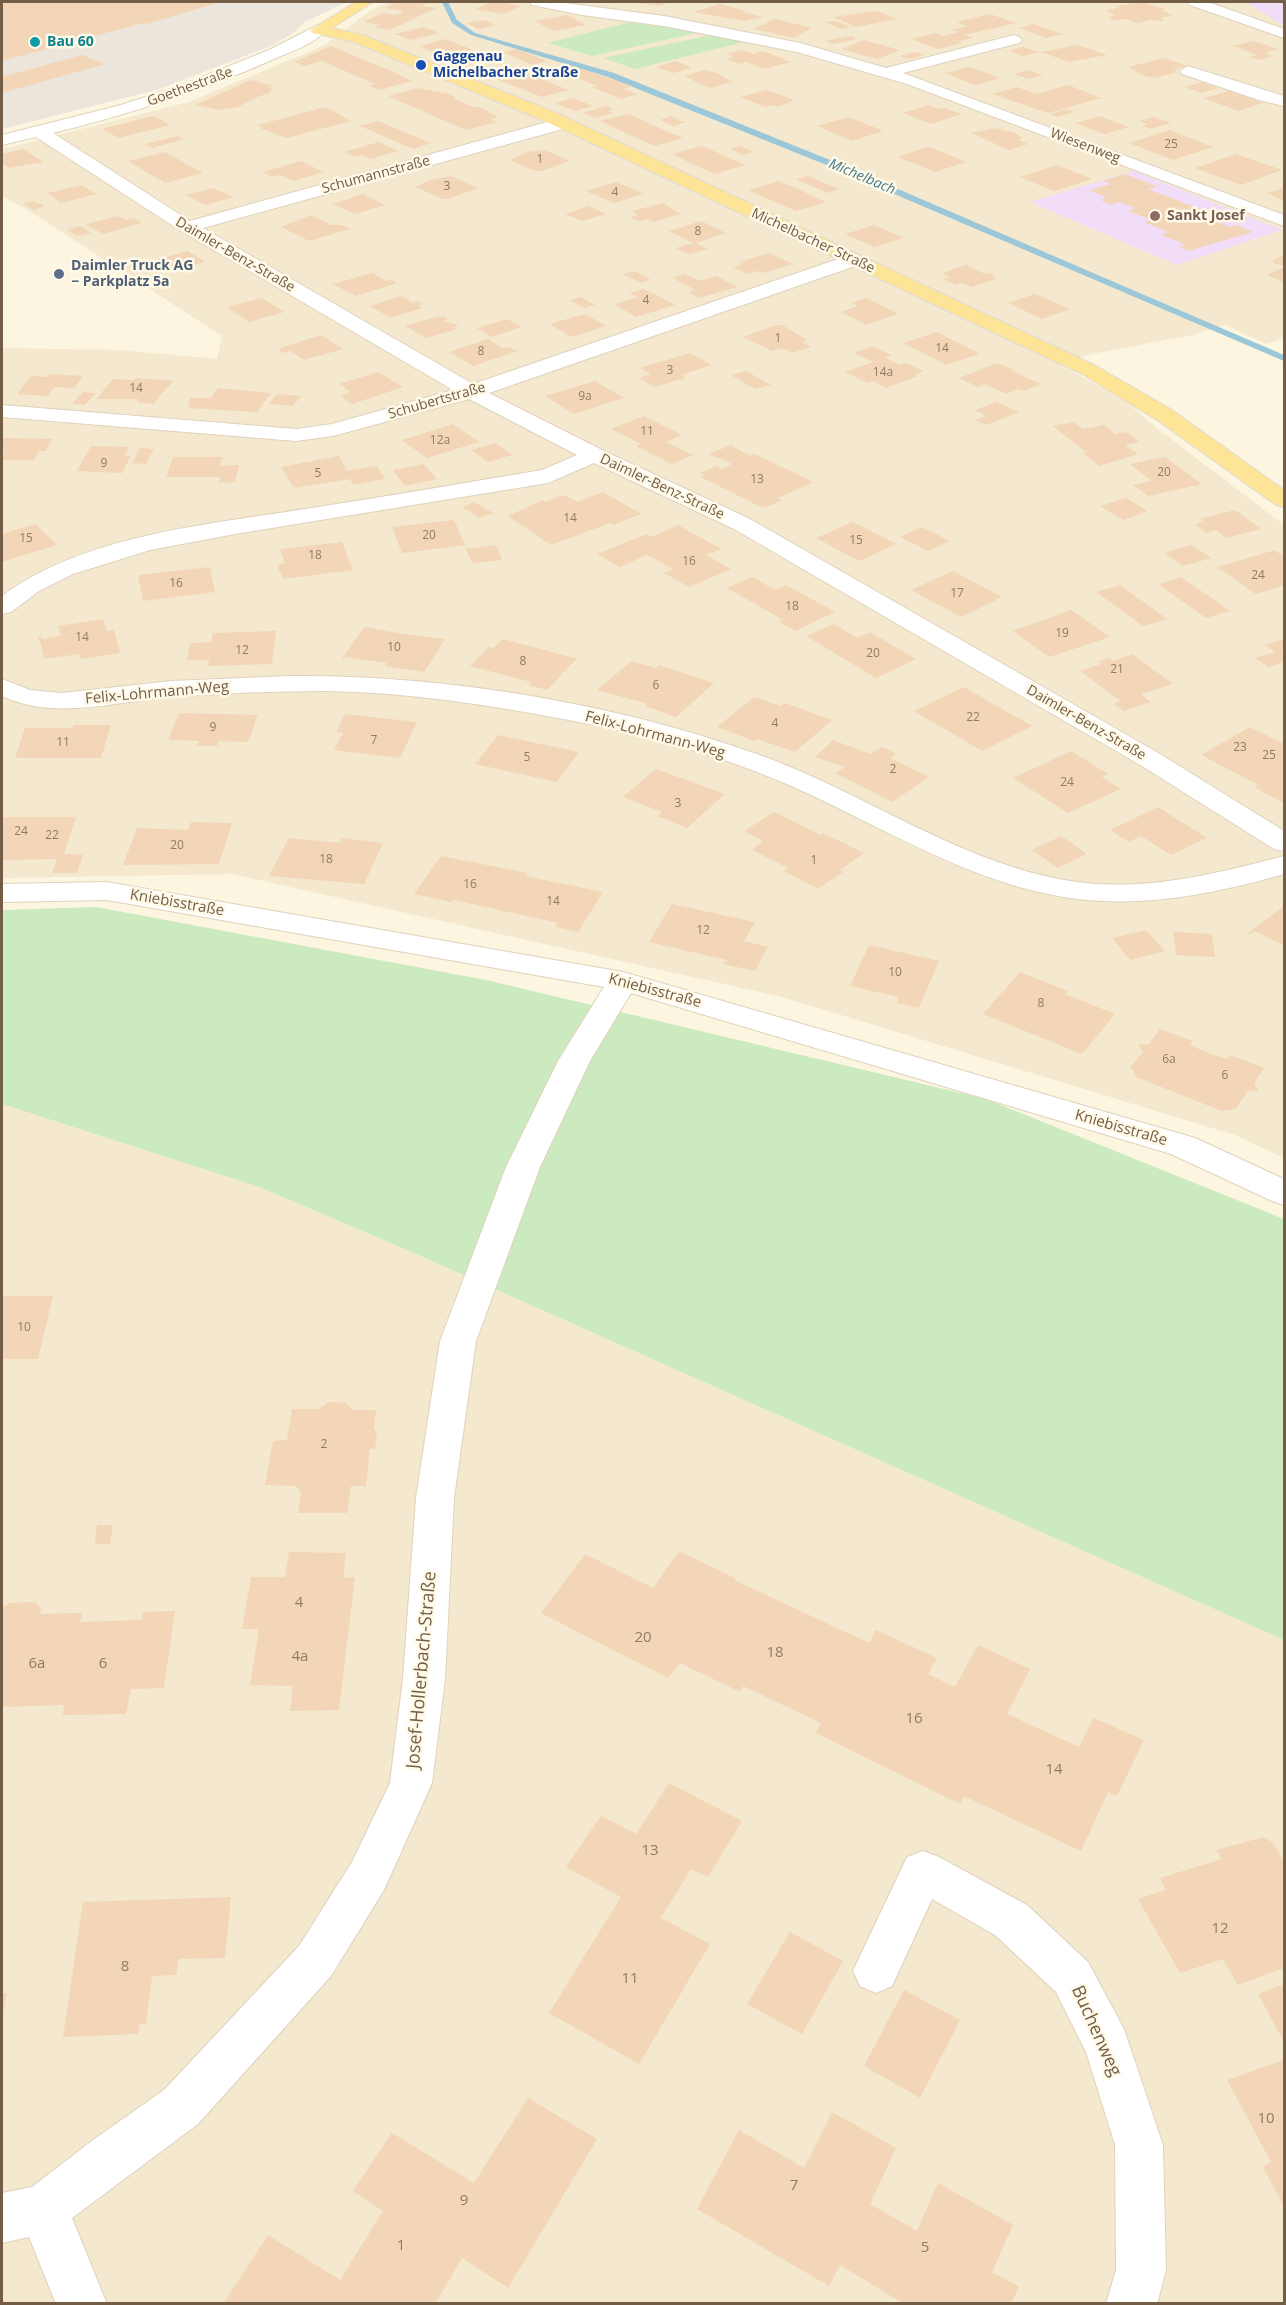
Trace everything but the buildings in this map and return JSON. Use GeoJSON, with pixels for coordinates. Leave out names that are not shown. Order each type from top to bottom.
{"type":"FeatureCollection","features":[{"type":"Feature","properties":{"kind":"main road","name":"Goethestraße"},"geometry":{"type":"LineString","coordinates":[[318,30],[366,2]]}},
{"type":"Feature","properties":{"kind":"main road","name":"Michelbacher Straße"},"geometry":{"type":"LineString","coordinates":[[318,30],[358,38],[564,123],[1089,370],[1138,396],[1284,500]]}},
{"type":"Feature","properties":{"kind":"street","name":"Wiesenweg"},"geometry":{"type":"LineString","coordinates":[[537,2],[582,11],[664,21],[800,48],[914,81],[1284,221]]}},
{"type":"Feature","properties":{"kind":"street"},"geometry":{"type":"LineString","coordinates":[[1195,2],[1284,34]]}},
{"type":"Feature","properties":{"kind":"street"},"geometry":{"type":"LineString","coordinates":[[664,21],[682,8]]}},
{"type":"Feature","properties":{"kind":"street","name":"Goethestraße"},"geometry":{"type":"LineString","coordinates":[[2,140],[147,104],[212,81],[300,42],[318,30]]}},
{"type":"Feature","properties":{"kind":"street"},"geometry":{"type":"LineString","coordinates":[[885,73],[1014,40]]}},
{"type":"Feature","properties":{"kind":"street"},"geometry":{"type":"LineString","coordinates":[[1188,71],[1265,97],[1284,101]]}},
{"type":"Feature","properties":{"kind":"street","name":"Schumannstraße"},"geometry":{"type":"LineString","coordinates":[[187,227],[564,123]]}},
{"type":"Feature","properties":{"kind":"street","name":"Daimler-Benz-Straße"},"geometry":{"type":"LineString","coordinates":[[39,131],[187,227],[471,392],[594,455],[742,524],[1151,760],[1284,843]]}},
{"type":"Feature","properties":{"kind":"street","name":"Schubertstraße"},"geometry":{"type":"LineString","coordinates":[[2,411],[296,435],[333,430],[471,392],[854,260]]}},
{"type":"Feature","properties":{"kind":"street"},"geometry":{"type":"LineString","coordinates":[[2,607],[14,595],[60,571],[117,552],[201,534],[548,476],[594,455]]}},
{"type":"Feature","properties":{"kind":"street","name":"Felix-Lohrmann-Weg"},"geometry":{"type":"LineString","coordinates":[[2,687],[26,697],[85,701],[171,689],[295,684],[395,685],[570,712],[704,745],[803,782],[895,826],[994,868],[1035,882],[1090,892],[1149,891],[1246,877],[1284,865]]}},
{"type":"Feature","properties":{"kind":"street","name":"Kniebisstraße"},"geometry":{"type":"LineString","coordinates":[[2,893],[107,891],[623,981],[1183,1146],[1284,1193]]}},
{"type":"Feature","properties":{"kind":"street","name":"Josef-Hollerbach-Straße"},"geometry":{"type":"LineString","coordinates":[[22,2213],[110,2157],[181,2107],[315,1961],[368,1876],[411,1783],[424,1679],[435,1498],[458,1341],[523,1167],[574,1061],[623,981]]}},
{"type":"Feature","properties":{"kind":"street","name":"Buchenweg"},"geometry":{"type":"LineString","coordinates":[[876,1971],[923,1871],[1011,1920],[1072,1977],[1107,2045],[1139,2145],[1141,2270],[1131,2304]]}},
{"type":"Feature","properties":{"kind":"street"},"geometry":{"type":"LineString","coordinates":[[22,2213],[82,2304]]}},
{"type":"Feature","properties":{"kind":"shaded area"},"geometry":{"type":"Polygon","coordinates":[[[2,2],[346,2],[305,22],[293,33],[273,45],[160,89],[2,129],[2,2]]]}},
{"type":"Feature","properties":{"kind":"shaded area"},"geometry":{"type":"Polygon","coordinates":[[[389,2],[1284,2],[1284,338],[1266,344],[1225,325],[1192,335],[1092,354],[1058,364],[1123,399],[1158,429],[1284,525],[1284,1158],[1235,1135],[782,997],[232,874],[2,878],[2,348],[119,350],[217,359],[222,336],[28,210],[2,196],[2,149],[189,102],[325,45],[371,10],[389,2]]]}},
{"type":"Feature","properties":{"kind":"shaded area"},"geometry":{"type":"Polygon","coordinates":[[[1246,2],[1284,2],[1284,26],[1246,2]]]}},
{"type":"Feature","properties":{"kind":"shaded area","name":"Sankt Josef"},"geometry":{"type":"Polygon","coordinates":[[[1134,171],[1282,230],[1177,265],[1030,202],[1134,171]]]}},
{"type":"Feature","properties":{"kind":"shaded area"},"geometry":{"type":"Polygon","coordinates":[[[2,1104],[259,1187],[407,1250],[1284,1640],[1284,2303],[2,2303],[2,1104]]]}},
{"type":"Feature","properties":{"kind":"green space"},"geometry":{"type":"Polygon","coordinates":[[[630,22],[701,32],[592,56],[548,43],[630,22]]]}},
{"type":"Feature","properties":{"kind":"green space"},"geometry":{"type":"Polygon","coordinates":[[[716,34],[744,42],[635,69],[603,58],[716,34]]]}},
{"type":"Feature","properties":{"kind":"green space"},"geometry":{"type":"Polygon","coordinates":[[[96,907],[486,980],[986,1099],[1284,1219],[1284,1640],[407,1250],[259,1187],[2,1104],[2,910],[96,907]]]}},
{"type":"Feature","properties":{"kind":"waterway","name":"Michelbach"},"geometry":{"type":"LineString","coordinates":[[445,2],[455,21],[473,34],[611,75],[832,164],[1284,358]]}},
{"type":"Feature","properties":{"kind":"place","name":"Bau 60"},"geometry":{"type":"Point","coordinates":[35,42]}},
{"type":"Feature","properties":{"kind":"place","name":"Gaggenau Michelbacher Straße"},"geometry":{"type":"Point","coordinates":[421,65]}},
{"type":"Feature","properties":{"kind":"place","name":"Sankt Josef"},"geometry":{"type":"Point","coordinates":[1155,216]}},
{"type":"Feature","properties":{"kind":"place","name":"Daimler Truck AG − Parkplatz 5a"},"geometry":{"type":"Point","coordinates":[59,274]}}]}
